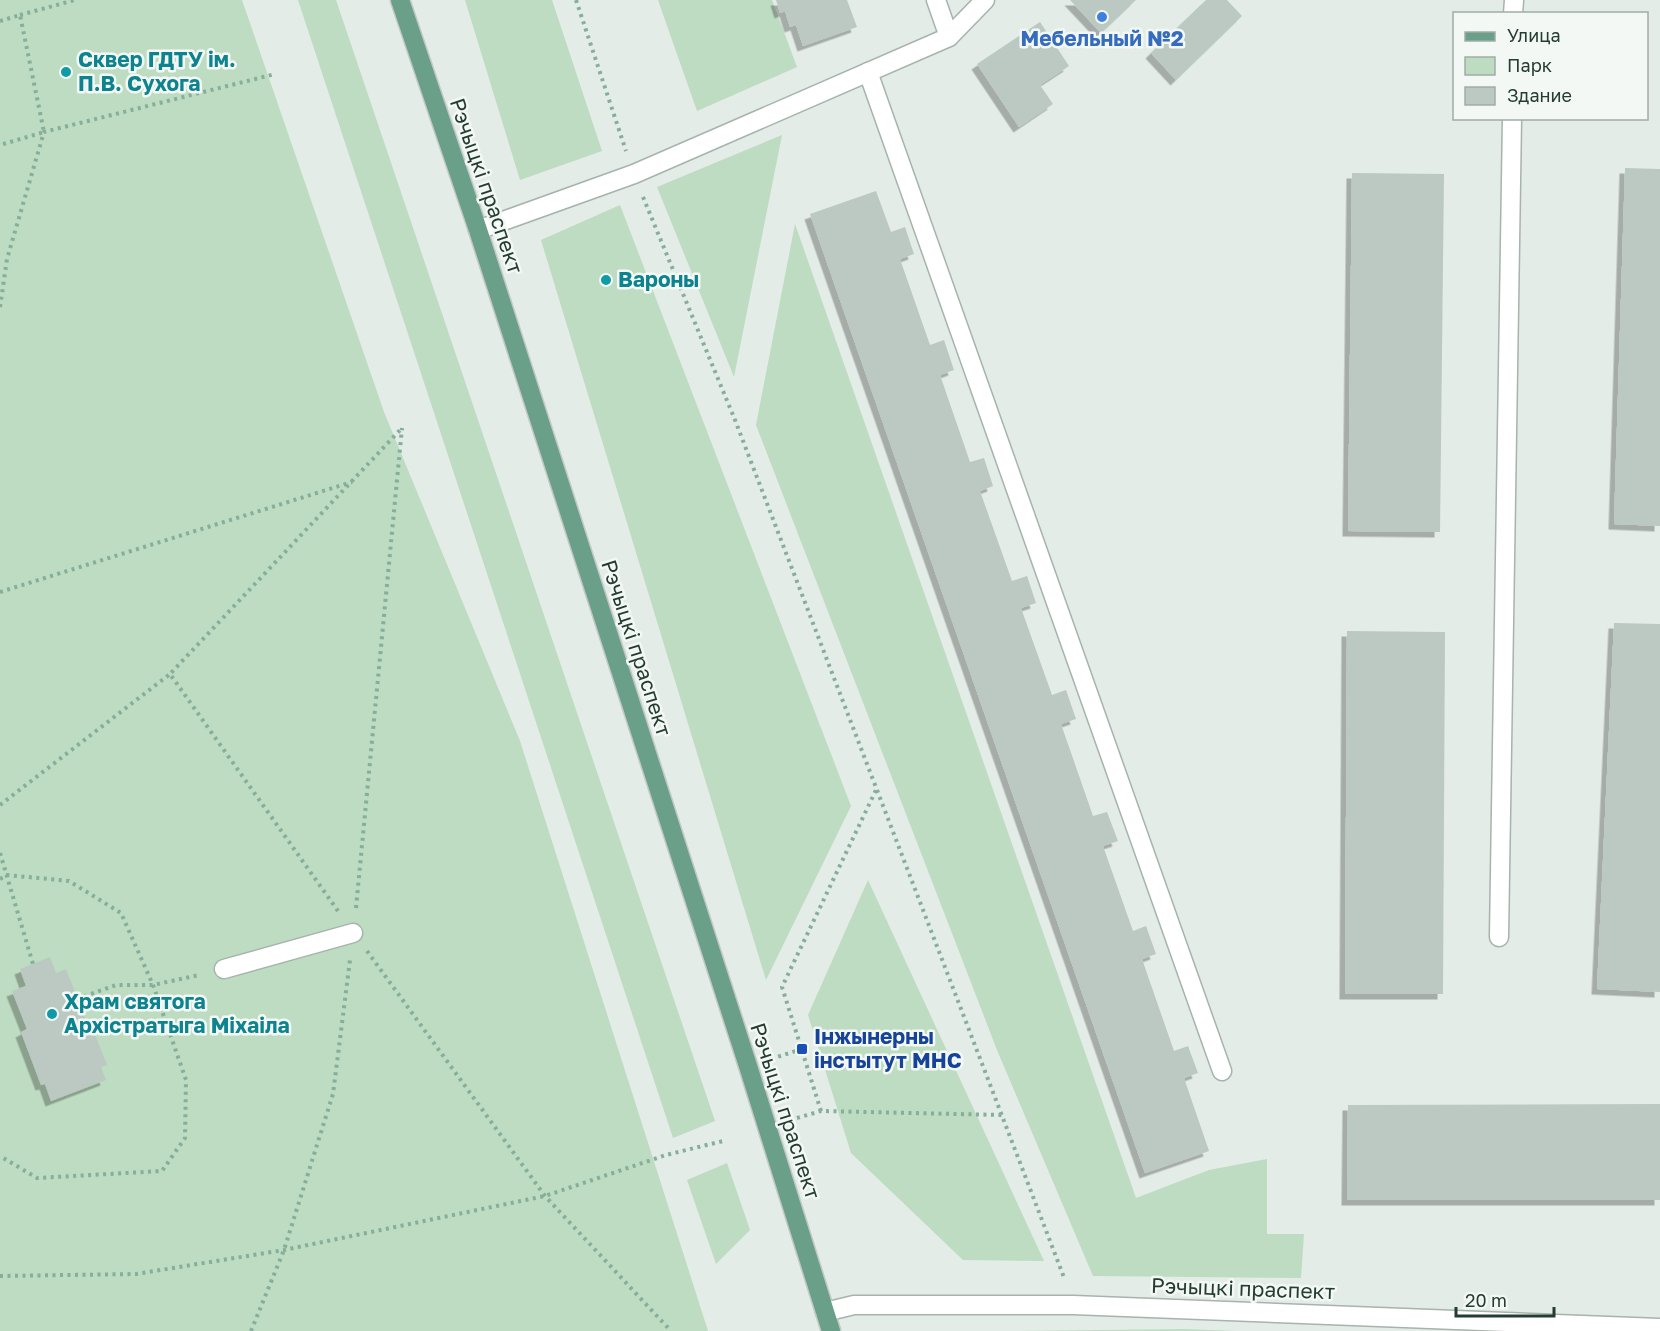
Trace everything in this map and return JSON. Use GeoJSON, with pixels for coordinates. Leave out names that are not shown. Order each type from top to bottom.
{"type":"FeatureCollection","features":[{"type":"Feature","properties":{"kind":"main road","name":"Рэчыцкі праспект"},"geometry":{"type":"LineString","coordinates":[[400,0],[478,230],[748,1066],[831,1331]]}},
{"type":"Feature","properties":{"kind":"street"},"geometry":{"type":"LineString","coordinates":[[936,0],[949,37]]}},
{"type":"Feature","properties":{"kind":"street"},"geometry":{"type":"LineString","coordinates":[[478,230],[634,174],[949,37],[985,0]]}},
{"type":"Feature","properties":{"kind":"street"},"geometry":{"type":"LineString","coordinates":[[868,72],[1222,1071]]}},
{"type":"Feature","properties":{"kind":"street"},"geometry":{"type":"LineString","coordinates":[[1499,937],[1512,120]]}},
{"type":"Feature","properties":{"kind":"street"},"geometry":{"type":"LineString","coordinates":[[224,969],[353,933]]}},
{"type":"Feature","properties":{"kind":"street","name":"Рэчыцкі праспект"},"geometry":{"type":"LineString","coordinates":[[825,1312],[854,1305],[1073,1305],[1660,1328]]}},
{"type":"Feature","properties":{"kind":"path"},"geometry":{"type":"LineString","coordinates":[[0,21],[75,0]]}},
{"type":"Feature","properties":{"kind":"path"},"geometry":{"type":"LineString","coordinates":[[576,0],[634,174],[735,420],[1067,1287]]}},
{"type":"Feature","properties":{"kind":"path"},"geometry":{"type":"LineString","coordinates":[[0,307],[7,260],[44,132],[20,15]]}},
{"type":"Feature","properties":{"kind":"path"},"geometry":{"type":"LineString","coordinates":[[0,145],[275,74]]}},
{"type":"Feature","properties":{"kind":"path"},"geometry":{"type":"LineString","coordinates":[[0,805],[170,674],[402,428],[353,933],[333,1094],[284,1250],[251,1331]]}},
{"type":"Feature","properties":{"kind":"path"},"geometry":{"type":"LineString","coordinates":[[0,592],[353,482]]}},
{"type":"Feature","properties":{"kind":"path"},"geometry":{"type":"LineString","coordinates":[[170,674],[353,933],[545,1196],[671,1331]]}},
{"type":"Feature","properties":{"kind":"path"},"geometry":{"type":"LineString","coordinates":[[821,1111],[782,987],[876,789]]}},
{"type":"Feature","properties":{"kind":"path"},"geometry":{"type":"LineString","coordinates":[[0,854],[33,964]]}},
{"type":"Feature","properties":{"kind":"path"},"geometry":{"type":"LineString","coordinates":[[0,879],[7,875],[69,881],[122,913],[153,985],[186,1080],[185,1138],[162,1171],[37,1178],[0,1156]]}},
{"type":"Feature","properties":{"kind":"path"},"geometry":{"type":"LineString","coordinates":[[77,999],[116,985],[153,985],[224,969]]}},
{"type":"Feature","properties":{"kind":"path"},"geometry":{"type":"LineString","coordinates":[[797,1118],[821,1111],[1002,1115]]}},
{"type":"Feature","properties":{"kind":"path"},"geometry":{"type":"LineString","coordinates":[[0,1276],[136,1274],[284,1250],[545,1196],[666,1155],[723,1141]]}},
{"type":"Feature","properties":{"kind":"green space"},"geometry":{"type":"Polygon","coordinates":[[[0,0],[242,0],[384,412],[520,741],[708,1331],[0,1331],[0,0]]]}},
{"type":"Feature","properties":{"kind":"green space"},"geometry":{"type":"Polygon","coordinates":[[[298,0],[336,0],[715,1121],[673,1138],[298,0]]]}},
{"type":"Feature","properties":{"kind":"green space"},"geometry":{"type":"Polygon","coordinates":[[[465,0],[552,0],[602,151],[520,180],[465,0]]]}},
{"type":"Feature","properties":{"kind":"green space"},"geometry":{"type":"Polygon","coordinates":[[[658,0],[772,0],[797,67],[697,111],[658,0]]]}},
{"type":"Feature","properties":{"kind":"green space"},"geometry":{"type":"Polygon","coordinates":[[[782,135],[734,377],[657,187],[782,135]]]}},
{"type":"Feature","properties":{"kind":"green space"},"geometry":{"type":"Polygon","coordinates":[[[620,205],[851,806],[766,980],[541,240],[620,205]]]}},
{"type":"Feature","properties":{"kind":"green space"},"geometry":{"type":"Polygon","coordinates":[[[795,224],[1136,1198],[1209,1170],[1267,1159],[1267,1234],[1304,1234],[1301,1278],[1093,1276],[997,1050],[756,425],[795,224]]]}},
{"type":"Feature","properties":{"kind":"green space"},"geometry":{"type":"Polygon","coordinates":[[[868,880],[1044,1261],[963,1260],[851,1153],[808,1015],[868,880]]]}},
{"type":"Feature","properties":{"kind":"green space"},"geometry":{"type":"Polygon","coordinates":[[[727,1163],[750,1230],[716,1264],[687,1180],[727,1163]]]}},
{"type":"Feature","properties":{"kind":"green space"},"geometry":{"type":"Polygon","coordinates":[[[1185,1329],[1236,1331],[1018,1331],[1185,1329]]]}},
{"type":"Feature","properties":{"kind":"building"},"geometry":{"type":"Polygon","coordinates":[[[776,0],[847,0],[857,27],[803,46],[796,25],[790,27],[785,11],[780,13],[776,0]]]}},
{"type":"Feature","properties":{"kind":"building","name":"Мебельный №2"},"geometry":{"type":"Polygon","coordinates":[[[1070,0],[1136,0],[1101,33],[1070,0]]]}},
{"type":"Feature","properties":{"kind":"building"},"geometry":{"type":"Polygon","coordinates":[[[1206,0],[1227,0],[1242,16],[1176,80],[1151,53],[1206,0]]]}},
{"type":"Feature","properties":{"kind":"building"},"geometry":{"type":"Polygon","coordinates":[[[1040,22],[1069,66],[1040,85],[1053,104],[1019,127],[977,64],[1040,22]]]}},
{"type":"Feature","properties":{"kind":"building"},"geometry":{"type":"Polygon","coordinates":[[[1625,168],[1660,169],[1660,526],[1614,524],[1625,168]]]}},
{"type":"Feature","properties":{"kind":"building"},"geometry":{"type":"Polygon","coordinates":[[[1352,173],[1444,174],[1440,532],[1348,531],[1352,173]]]}},
{"type":"Feature","properties":{"kind":"building"},"geometry":{"type":"Polygon","coordinates":[[[876,191],[891,232],[905,227],[914,254],[900,259],[930,345],[944,340],[954,370],[940,375],[970,462],[984,458],[993,486],[980,491],[1012,581],[1027,576],[1036,603],[1021,608],[1052,695],[1066,690],[1076,719],[1061,724],[1093,816],[1107,812],[1118,841],[1103,846],[1133,931],[1146,926],[1156,954],[1142,959],[1174,1051],[1188,1046],[1198,1073],[1184,1078],[1209,1151],[1145,1173],[810,214],[876,191]]]}},
{"type":"Feature","properties":{"kind":"building"},"geometry":{"type":"Polygon","coordinates":[[[1614,623],[1660,624],[1660,992],[1597,989],[1614,623]]]}},
{"type":"Feature","properties":{"kind":"building"},"geometry":{"type":"Polygon","coordinates":[[[1347,631],[1445,632],[1443,994],[1345,994],[1347,631]]]}},
{"type":"Feature","properties":{"kind":"building","name":"Храм святога Архістратыга Міхаіла"},"geometry":{"type":"Polygon","coordinates":[[[50,957],[56,973],[66,969],[91,1033],[94,1032],[107,1065],[101,1067],[106,1080],[51,1101],[45,1084],[41,1085],[21,1032],[27,1029],[12,991],[26,986],[20,969],[50,957]]]}},
{"type":"Feature","properties":{"kind":"building"},"geometry":{"type":"Polygon","coordinates":[[[1660,1104],[1660,1200],[1347,1200],[1348,1105],[1660,1104]]]}},
{"type":"Feature","properties":{"kind":"place","name":"Мебельный №2"},"geometry":{"type":"Point","coordinates":[1102,17]}},
{"type":"Feature","properties":{"kind":"place","name":"Сквер ГДТУ ім. П.В. Сухога"},"geometry":{"type":"Point","coordinates":[66,72]}},
{"type":"Feature","properties":{"kind":"place","name":"Вароны"},"geometry":{"type":"Point","coordinates":[606,280]}},
{"type":"Feature","properties":{"kind":"place","name":"Храм святога Архістратыга Міхаіла"},"geometry":{"type":"Point","coordinates":[52,1014]}},
{"type":"Feature","properties":{"kind":"place","name":"Інжынерны інстытут МНС"},"geometry":{"type":"Point","coordinates":[802,1049]}}]}
